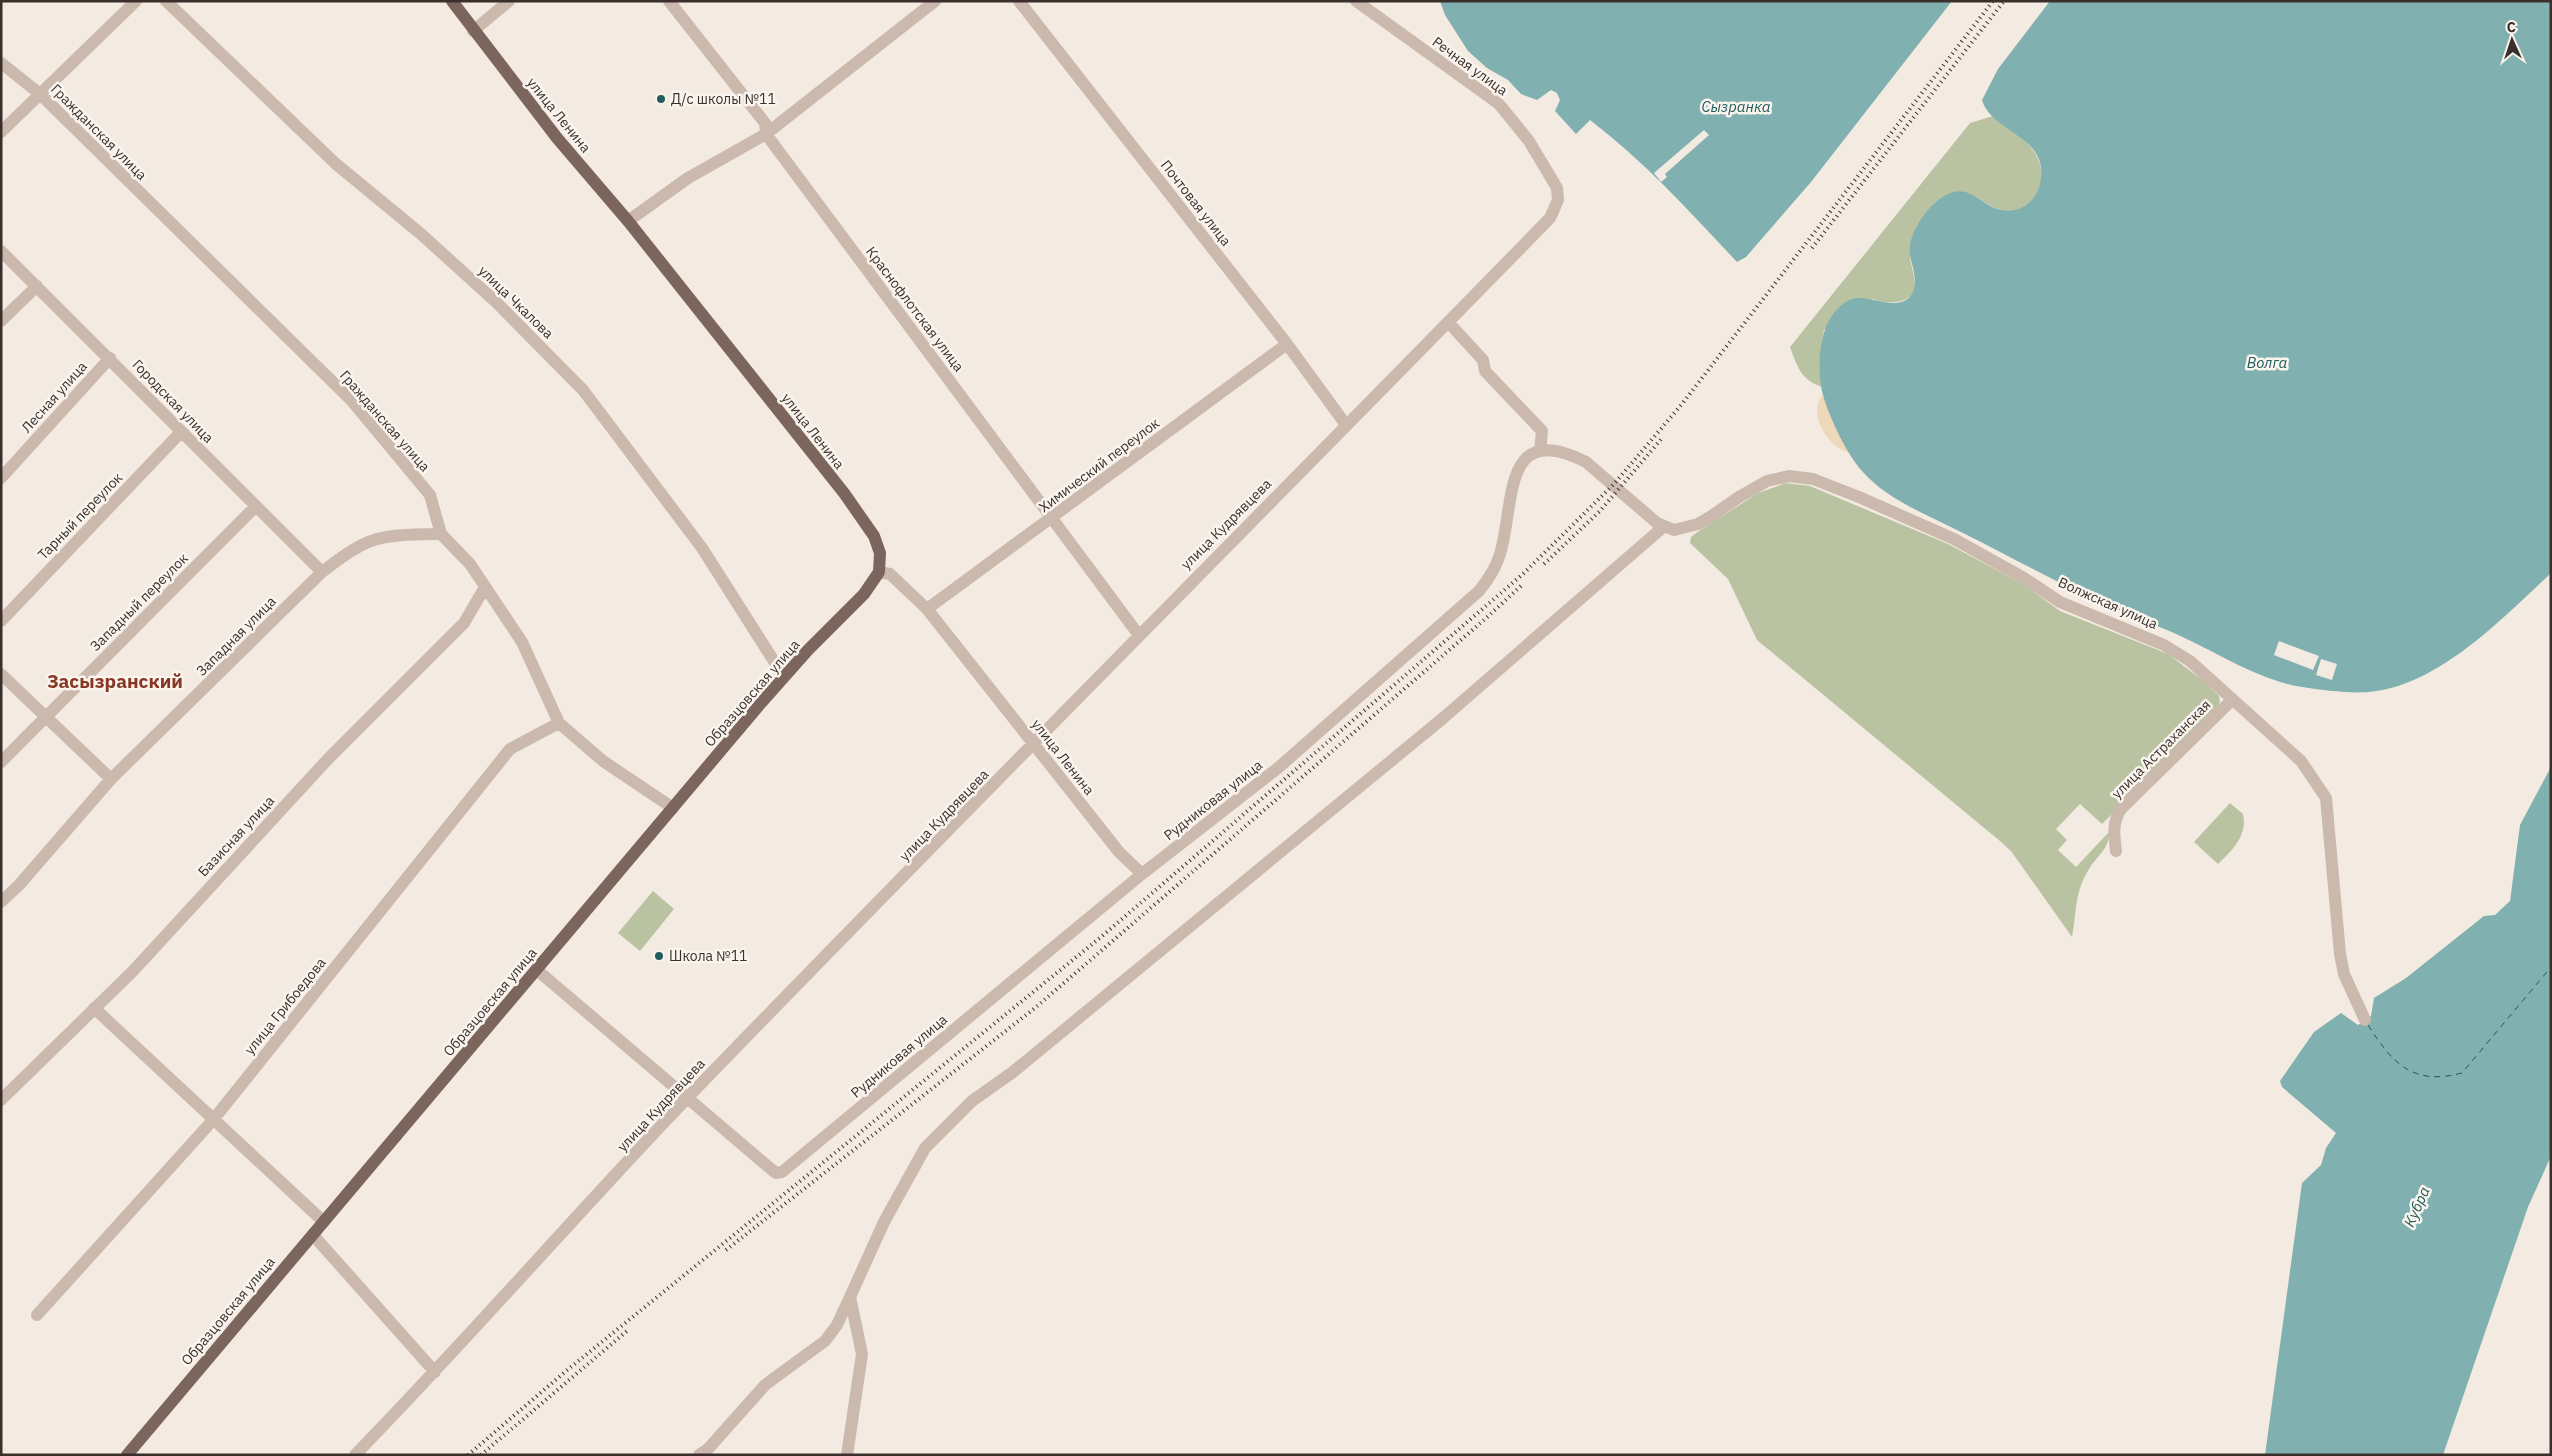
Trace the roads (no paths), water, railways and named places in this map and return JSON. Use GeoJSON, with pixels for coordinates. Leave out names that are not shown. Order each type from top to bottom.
{"type":"FeatureCollection","features":[{"type":"Feature","properties":{"kind":"main road","name":"улица Ленина"},"geometry":{"type":"LineString","coordinates":[[452,1],[473,32],[628,221],[862,517],[880,553],[879,572]]}},
{"type":"Feature","properties":{"kind":"main road","name":"Образцовская улица"},"geometry":{"type":"LineString","coordinates":[[127,1455],[784,677],[864,594],[879,572]]}},
{"type":"Feature","properties":{"kind":"street"},"geometry":{"type":"LineString","coordinates":[[1,132],[136,1]]}},
{"type":"Feature","properties":{"kind":"street","name":"улица Чкалова"},"geometry":{"type":"LineString","coordinates":[[166,1],[336,164],[421,234],[496,302],[583,390],[702,548],[784,677]]}},
{"type":"Feature","properties":{"kind":"street"},"geometry":{"type":"LineString","coordinates":[[473,32],[509,1]]}},
{"type":"Feature","properties":{"kind":"street","name":"Краснофлотская улица"},"geometry":{"type":"LineString","coordinates":[[669,1],[765,123],[766,134],[1138,634]]}},
{"type":"Feature","properties":{"kind":"street"},"geometry":{"type":"LineString","coordinates":[[628,221],[688,178],[766,134],[934,1]]}},
{"type":"Feature","properties":{"kind":"street","name":"Почтовая улица"},"geometry":{"type":"LineString","coordinates":[[1019,1],[1287,344],[1346,425]]}},
{"type":"Feature","properties":{"kind":"street","name":"Речная улица"},"geometry":{"type":"LineString","coordinates":[[1356,1],[1499,104],[1529,141],[1557,188],[1558,200]]}},
{"type":"Feature","properties":{"kind":"street","name":"Гражданская улица"},"geometry":{"type":"LineString","coordinates":[[1,63],[40,94],[351,400],[430,496],[441,534],[470,564],[522,642],[559,723],[603,761],[673,808]]}},
{"type":"Feature","properties":{"kind":"street","name":"улица Кудрявцева"},"geometry":{"type":"LineString","coordinates":[[355,1455],[435,1372],[688,1097],[1034,744],[1138,634],[1550,218],[1558,200]]}},
{"type":"Feature","properties":{"kind":"street","name":"Городская улица"},"geometry":{"type":"LineString","coordinates":[[1,251],[322,572]]}},
{"type":"Feature","properties":{"kind":"street"},"geometry":{"type":"LineString","coordinates":[[1,322],[37,286]]}},
{"type":"Feature","properties":{"kind":"street"},"geometry":{"type":"LineString","coordinates":[[705,1453],[765,1385],[825,1341],[837,1325],[884,1222],[925,1148],[972,1101],[1013,1072],[1442,720],[1662,528],[1614,484],[1586,462],[1573,455],[1549,450],[1540,451],[1542,431],[1485,371],[1484,360],[1448,322]]}},
{"type":"Feature","properties":{"kind":"street","name":"Химический переулок"},"geometry":{"type":"LineString","coordinates":[[927,609],[1052,519],[1287,344]]}},
{"type":"Feature","properties":{"kind":"street","name":"Лесная улица"},"geometry":{"type":"LineString","coordinates":[[1,478],[110,358]]}},
{"type":"Feature","properties":{"kind":"street","name":"Тарный переулок"},"geometry":{"type":"LineString","coordinates":[[1,621],[181,432]]}},
{"type":"Feature","properties":{"kind":"street","name":"Рудниковая улица"},"geometry":{"type":"LineString","coordinates":[[688,1097],[776,1173],[782,1172],[1142,874],[1278,768],[1480,591],[1489,579],[1500,554],[1510,490],[1516,474],[1529,456],[1540,451]]}},
{"type":"Feature","properties":{"kind":"street","name":"Волжская улица"},"geometry":{"type":"LineString","coordinates":[[1662,528],[1674,530],[1698,524],[1746,492],[1778,477],[1801,476],[1813,479],[1921,523],[1988,556],[2060,602],[2164,645],[2190,661],[2301,761],[2326,798],[2340,954],[2344,974],[2365,1020]]}},
{"type":"Feature","properties":{"kind":"street","name":"Западный переулок"},"geometry":{"type":"LineString","coordinates":[[1,762],[256,506]]}},
{"type":"Feature","properties":{"kind":"street","name":"Западная улица"},"geometry":{"type":"LineString","coordinates":[[1,902],[19,885],[111,779],[322,572],[356,547],[369,540],[400,535],[441,534]]}},
{"type":"Feature","properties":{"kind":"street","name":"улица Ленина"},"geometry":{"type":"LineString","coordinates":[[879,572],[890,574],[927,609],[1120,852],[1142,874]]}},
{"type":"Feature","properties":{"kind":"street","name":"Базисная улица"},"geometry":{"type":"LineString","coordinates":[[1,1100],[133,971],[328,759],[464,623],[485,587]]}},
{"type":"Feature","properties":{"kind":"street"},"geometry":{"type":"LineString","coordinates":[[1,674],[111,779]]}},
{"type":"Feature","properties":{"kind":"street","name":"улица Астраханская"},"geometry":{"type":"LineString","coordinates":[[2116,851],[2115,819],[2121,809],[2232,700]]}},
{"type":"Feature","properties":{"kind":"street","name":"улица Грибоедова"},"geometry":{"type":"LineString","coordinates":[[37,1314],[213,1120],[510,749],[559,723]]}},
{"type":"Feature","properties":{"kind":"street"},"geometry":{"type":"LineString","coordinates":[[537,970],[688,1097]]}},
{"type":"Feature","properties":{"kind":"street"},"geometry":{"type":"LineString","coordinates":[[94,1008],[324,1222]]}},
{"type":"Feature","properties":{"kind":"street"},"geometry":{"type":"LineString","coordinates":[[313,1235],[435,1372]]}},
{"type":"Feature","properties":{"kind":"street"},"geometry":{"type":"LineString","coordinates":[[847,1455],[862,1354],[850,1297]]}},
{"type":"Feature","properties":{"kind":"water","name":"Сызранка"},"geometry":{"type":"Polygon","coordinates":[[[1440,1],[1952,1],[1811,182],[1746,257],[1737,262],[1648,170],[1590,120],[1576,134],[1555,111],[1560,100],[1557,93],[1551,90],[1537,100],[1521,94],[1508,80],[1487,68],[1468,51],[1445,15],[1440,1]]]}},
{"type":"Feature","properties":{"kind":"water","name":"Волга"},"geometry":{"type":"Polygon","coordinates":[[[2050,1],[2551,1],[2551,573],[2468,648],[2444,664],[2420,677],[2395,687],[2369,692],[2337,691],[2280,682],[2239,665],[2174,633],[2091,598],[1908,506],[1872,481],[1850,455],[1833,422],[1822,391],[1820,353],[1826,326],[1841,305],[1852,299],[1859,298],[1895,303],[1903,302],[1909,297],[1915,285],[1910,255],[1912,237],[1927,211],[1941,198],[1948,194],[1962,191],[1992,207],[2006,211],[2021,208],[2037,193],[2041,178],[2040,164],[2035,152],[2027,143],[1996,120],[1987,111],[1982,100],[1998,69],[2050,1]]]}},
{"type":"Feature","properties":{"kind":"water","name":"Кубра"},"geometry":{"type":"Polygon","coordinates":[[[2551,767],[2551,1156],[2528,1207],[2443,1455],[2265,1455],[2302,1183],[2321,1165],[2326,1148],[2336,1133],[2282,1087],[2280,1081],[2314,1032],[2341,1013],[2358,1025],[2371,1016],[2374,998],[2406,978],[2484,916],[2495,915],[2510,901],[2520,825],[2551,767]]]}},
{"type":"Feature","properties":{"kind":"railway"},"geometry":{"type":"LineString","coordinates":[[468,1455],[566,1371],[1101,937],[1523,574],[1614,484],[1682,404],[1993,1]]}},
{"type":"Feature","properties":{"kind":"railway"},"geometry":{"type":"LineString","coordinates":[[1812,248],[2004,1]]}},
{"type":"Feature","properties":{"kind":"railway"},"geometry":{"type":"LineString","coordinates":[[1544,564],[1600,511],[1663,437]]}},
{"type":"Feature","properties":{"kind":"railway"},"geometry":{"type":"LineString","coordinates":[[726,1250],[1035,1008],[1484,620],[1522,585]]}},
{"type":"Feature","properties":{"kind":"railway"},"geometry":{"type":"LineString","coordinates":[[481,1455],[628,1330]]}},
{"type":"Feature","properties":{"kind":"place","name":"Д/с школы №11"},"geometry":{"type":"Point","coordinates":[661,99]}},
{"type":"Feature","properties":{"kind":"place","name":"Школа №11"},"geometry":{"type":"Point","coordinates":[659,956]}},
{"type":"Feature","properties":{"kind":"district","name":"Засызранский"},"geometry":{"type":"Point","coordinates":[115,681]}}]}
